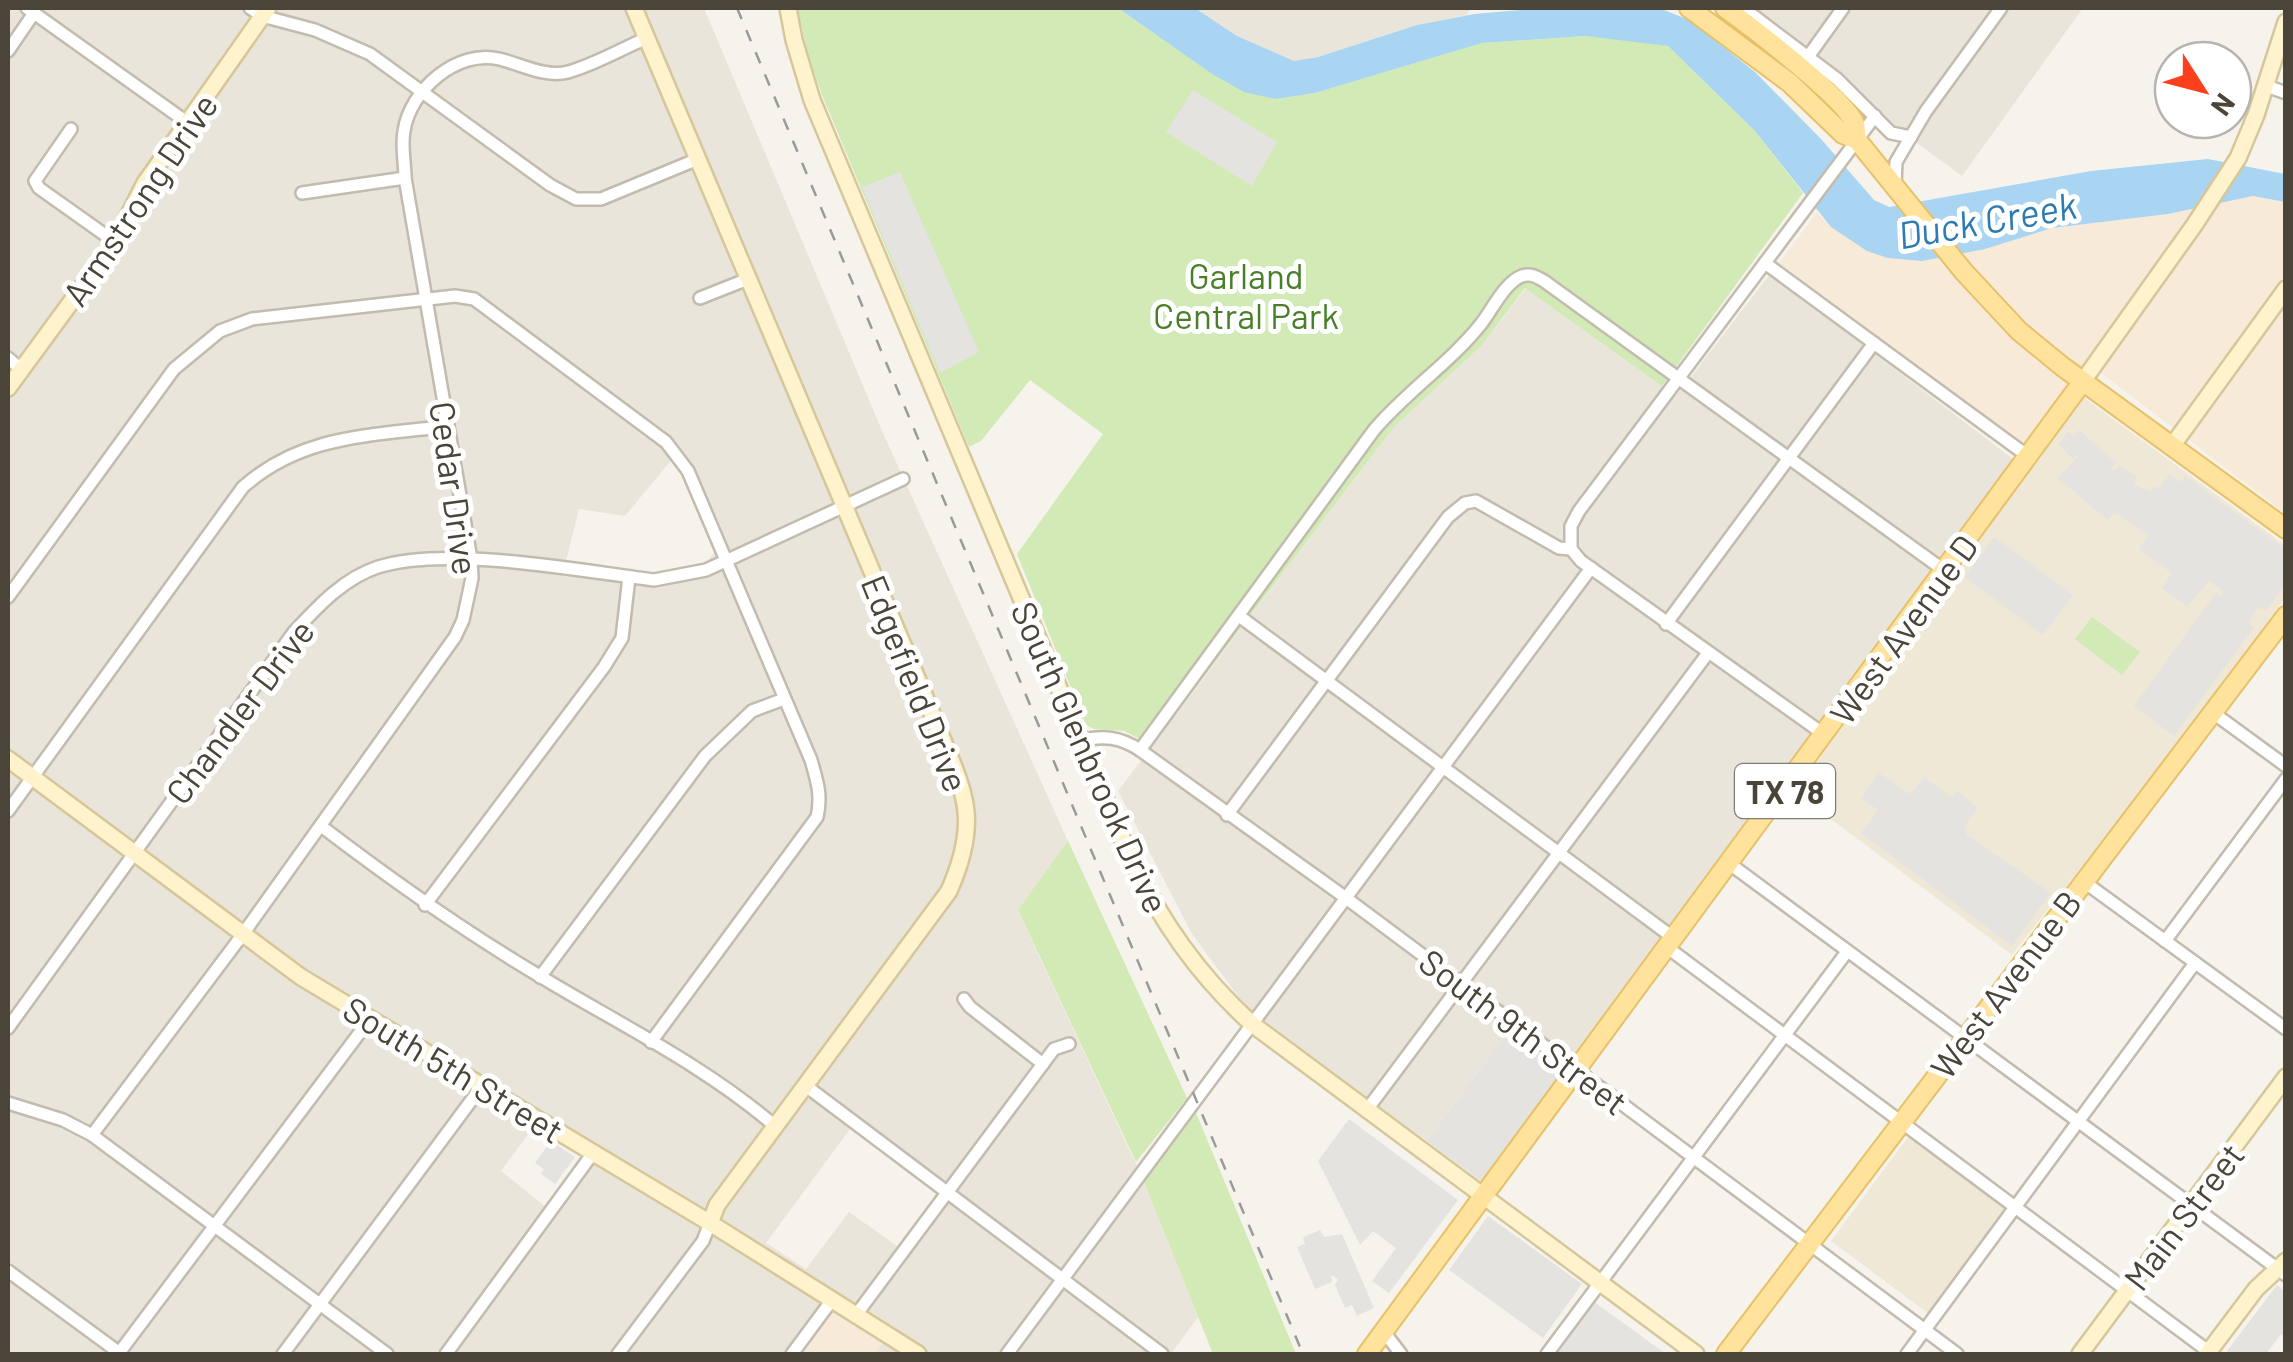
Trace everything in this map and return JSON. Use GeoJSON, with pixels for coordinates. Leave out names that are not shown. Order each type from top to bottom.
{"type":"FeatureCollection","features":[{"type":"Feature","properties":{"kind":"main road"},"geometry":{"type":"LineString","coordinates":[[1689,8],[1800,69]]}},
{"type":"Feature","properties":{"kind":"main road"},"geometry":{"type":"LineString","coordinates":[[1725,8],[1800,69],[1842,134],[1860,136],[1964,272],[2020,331],[2083,382],[2286,529]]}},
{"type":"Feature","properties":{"kind":"main road","name":"West Avenue D"},"geometry":{"type":"LineString","coordinates":[[1367,1354],[2083,382]]}},
{"type":"Feature","properties":{"kind":"main road","name":"West Avenue B"},"geometry":{"type":"LineString","coordinates":[[1726,1354],[2286,616]]}},
{"type":"Feature","properties":{"kind":"street","name":"Edgefield Drive"},"geometry":{"type":"LineString","coordinates":[[618,1354],[702,1240],[717,1205],[949,891],[961,863],[968,830],[965,798],[634,8]]}},
{"type":"Feature","properties":{"kind":"street","name":"South Glenbrook Drive"},"geometry":{"type":"LineString","coordinates":[[788,8],[812,100],[1128,856],[1167,928],[1212,985],[1252,1024],[1696,1354]]}},
{"type":"Feature","properties":{"kind":"street"},"geometry":{"type":"LineString","coordinates":[[1743,8],[1800,69],[1838,79],[1891,133],[1911,137]]}},
{"type":"Feature","properties":{"kind":"street"},"geometry":{"type":"LineString","coordinates":[[1800,69],[1843,8]]}},
{"type":"Feature","properties":{"kind":"street"},"geometry":{"type":"LineString","coordinates":[[1900,193],[1896,162],[1926,110],[2001,8]]}},
{"type":"Feature","properties":{"kind":"street"},"geometry":{"type":"LineString","coordinates":[[8,51],[30,10],[188,123]]}},
{"type":"Feature","properties":{"kind":"street"},"geometry":{"type":"LineString","coordinates":[[260,10],[370,54],[550,185],[576,199],[601,199],[698,159]]}},
{"type":"Feature","properties":{"kind":"street","name":"Armstrong Drive"},"geometry":{"type":"LineString","coordinates":[[8,388],[115,242],[146,183],[260,10]]}},
{"type":"Feature","properties":{"kind":"street","name":"West Avenue D"},"geometry":{"type":"LineString","coordinates":[[2083,382],[2195,224],[2241,149],[2286,22]]}},
{"type":"Feature","properties":{"kind":"street","name":"Cedar Drive"},"geometry":{"type":"LineString","coordinates":[[92,1135],[243,934],[464,620],[472,578],[471,559],[405,178],[404,132],[410,112],[437,76],[454,65],[481,57],[547,72],[566,72],[646,38]]}},
{"type":"Feature","properties":{"kind":"street"},"geometry":{"type":"LineString","coordinates":[[2264,85],[2286,92]]}},
{"type":"Feature","properties":{"kind":"street"},"geometry":{"type":"LineString","coordinates":[[1570,549],[1570,526],[1579,511],[1875,116]]}},
{"type":"Feature","properties":{"kind":"street"},"geometry":{"type":"LineString","coordinates":[[71,129],[35,181],[39,188],[115,242]]}},
{"type":"Feature","properties":{"kind":"street"},"geometry":{"type":"LineString","coordinates":[[302,193],[405,178]]}},
{"type":"Feature","properties":{"kind":"street"},"geometry":{"type":"LineString","coordinates":[[1765,263],[2029,457]]}},
{"type":"Feature","properties":{"kind":"street"},"geometry":{"type":"LineString","coordinates":[[1140,750],[1374,430],[1400,400],[1468,341],[1510,286],[1524,275],[1534,274],[1544,281],[1945,572]]}},
{"type":"Feature","properties":{"kind":"street"},"geometry":{"type":"LineString","coordinates":[[700,298],[748,279]]}},
{"type":"Feature","properties":{"kind":"street"},"geometry":{"type":"LineString","coordinates":[[2172,446],[2286,289]]}},
{"type":"Feature","properties":{"kind":"street"},"geometry":{"type":"LineString","coordinates":[[8,596],[174,369],[220,331],[252,318],[456,296],[474,299],[666,442],[688,471],[820,787],[817,817],[651,1042]]}},
{"type":"Feature","properties":{"kind":"street"},"geometry":{"type":"LineString","coordinates":[[1666,624],[1874,343]]}},
{"type":"Feature","properties":{"kind":"street"},"geometry":{"type":"LineString","coordinates":[[8,358],[22,370]]}},
{"type":"Feature","properties":{"kind":"street"},"geometry":{"type":"LineString","coordinates":[[8,810],[244,488],[260,472],[285,456],[325,442],[448,426]]}},
{"type":"Feature","properties":{"kind":"street","name":"Chandler Drive"},"geometry":{"type":"LineString","coordinates":[[8,1028],[294,632],[325,599],[378,567],[426,559],[471,559],[654,580],[678,578],[727,560],[903,479]]}},
{"type":"Feature","properties":{"kind":"street"},"geometry":{"type":"LineString","coordinates":[[1227,815],[1456,509],[1476,501],[1559,548],[1570,549],[1666,624],[1824,735]]}},
{"type":"Feature","properties":{"kind":"street"},"geometry":{"type":"LineString","coordinates":[[1007,1354],[1592,568]]}},
{"type":"Feature","properties":{"kind":"street"},"geometry":{"type":"LineString","coordinates":[[426,905],[604,668],[622,638],[629,577]]}},
{"type":"Feature","properties":{"kind":"street"},"geometry":{"type":"LineString","coordinates":[[1239,616],[1559,853],[1785,1036],[2210,1354],[2256,1290],[2283,1268],[2190,1206],[1730,864]]}},
{"type":"Feature","properties":{"kind":"street"},"geometry":{"type":"LineString","coordinates":[[1366,1112],[1708,653]]}},
{"type":"Feature","properties":{"kind":"street"},"geometry":{"type":"LineString","coordinates":[[540,977],[704,756],[752,710],[784,699]]}},
{"type":"Feature","properties":{"kind":"street"},"geometry":{"type":"LineString","coordinates":[[2212,712],[2286,766]]}},
{"type":"Feature","properties":{"kind":"street","name":"South 9th Street"},"geometry":{"type":"LineString","coordinates":[[1080,741],[1110,738],[1140,750],[1346,898],[1957,1354]]}},
{"type":"Feature","properties":{"kind":"street","name":"South 5th Street"},"geometry":{"type":"LineString","coordinates":[[8,759],[301,977],[710,1223],[918,1354]]}},
{"type":"Feature","properties":{"kind":"street"},"geometry":{"type":"LineString","coordinates":[[2165,940],[2286,779]]}},
{"type":"Feature","properties":{"kind":"street"},"geometry":{"type":"LineString","coordinates":[[321,826],[426,905],[651,1042],[753,1107],[776,1127]]}},
{"type":"Feature","properties":{"kind":"street"},"geometry":{"type":"LineString","coordinates":[[2083,881],[2286,1030]]}},
{"type":"Feature","properties":{"kind":"street"},"geometry":{"type":"LineString","coordinates":[[1547,1354],[1846,952]]}},
{"type":"Feature","properties":{"kind":"street"},"geometry":{"type":"LineString","coordinates":[[1907,1354],[2195,963]]}},
{"type":"Feature","properties":{"kind":"street"},"geometry":{"type":"LineString","coordinates":[[964,999],[1043,1064]]}},
{"type":"Feature","properties":{"kind":"street"},"geometry":{"type":"LineString","coordinates":[[8,1270],[120,1354],[370,1018]]}},
{"type":"Feature","properties":{"kind":"street"},"geometry":{"type":"LineString","coordinates":[[856,1315],[1054,1049],[1069,1044]]}},
{"type":"Feature","properties":{"kind":"street","name":"Main Street"},"geometry":{"type":"LineString","coordinates":[[2080,1354],[2286,1077]]}},
{"type":"Feature","properties":{"kind":"street"},"geometry":{"type":"LineString","coordinates":[[283,1354],[482,1086]]}},
{"type":"Feature","properties":{"kind":"street"},"geometry":{"type":"LineString","coordinates":[[806,1086],[1162,1354]]}},
{"type":"Feature","properties":{"kind":"street"},"geometry":{"type":"LineString","coordinates":[[8,1103],[63,1120],[92,1135],[387,1354]]}},
{"type":"Feature","properties":{"kind":"street"},"geometry":{"type":"LineString","coordinates":[[446,1354],[594,1153]]}},
{"type":"Feature","properties":{"kind":"street"},"geometry":{"type":"LineString","coordinates":[[792,1354],[832,1300]]}},
{"type":"Feature","properties":{"kind":"street"},"geometry":{"type":"LineString","coordinates":[[1384,1332],[1401,1354]]}},
{"type":"Feature","properties":{"kind":"shaded area"},"geometry":{"type":"Polygon","coordinates":[[[8,8],[704,8],[883,433],[1068,841],[1018,911],[1142,1177],[1198,1317],[1171,1354],[874,1354],[884,1341],[833,1311],[799,1354],[8,1354],[8,8]],[[673,458],[625,516],[579,509],[566,561],[655,574],[707,562],[716,550],[687,476],[673,458]],[[535,1125],[501,1171],[546,1207],[585,1155],[535,1125]],[[853,1125],[766,1243],[806,1269],[849,1212],[900,1248],[940,1192],[853,1125]]]}},
{"type":"Feature","properties":{"kind":"shaded area"},"geometry":{"type":"Polygon","coordinates":[[[1195,8],[1471,8],[1466,15],[1294,61],[1237,36],[1195,8]]]}},
{"type":"Feature","properties":{"kind":"shaded area"},"geometry":{"type":"Polygon","coordinates":[[[1732,8],[2083,8],[1962,176],[1732,8]]]}},
{"type":"Feature","properties":{"kind":"shaded area"},"geometry":{"type":"Polygon","coordinates":[[[1193,90],[1277,142],[1252,186],[1166,132],[1193,90]]]}},
{"type":"Feature","properties":{"kind":"shaded area"},"geometry":{"type":"Polygon","coordinates":[[[900,172],[979,352],[940,373],[862,187],[900,172]]]}},
{"type":"Feature","properties":{"kind":"shaded area"},"geometry":{"type":"Polygon","coordinates":[[[2253,196],[2285,202],[2285,513],[2089,364],[2028,447],[1779,263],[1817,212],[1831,227],[1985,249],[2052,228],[2168,214],[2253,196]]]}},
{"type":"Feature","properties":{"kind":"shaded area"},"geometry":{"type":"Polygon","coordinates":[[[1770,274],[2017,462],[1564,1072],[1507,1032],[1427,1141],[1252,1015],[1192,934],[1118,791],[1394,427],[1482,345],[1526,288],[1676,396],[1770,274]]]}},
{"type":"Feature","properties":{"kind":"shaded area"},"geometry":{"type":"Polygon","coordinates":[[[2083,397],[2285,545],[2285,598],[2012,955],[1795,792],[2083,397]]]}},
{"type":"Feature","properties":{"kind":"shaded area"},"geometry":{"type":"Polygon","coordinates":[[[2079,430],[2116,463],[2113,471],[2120,466],[2136,477],[2134,485],[2151,492],[2156,486],[2160,488],[2169,475],[2180,482],[2185,476],[2285,549],[2285,585],[2266,611],[2258,607],[2249,622],[2253,628],[2174,736],[2134,706],[2216,593],[2222,597],[2223,591],[2209,581],[2187,606],[2162,588],[2172,573],[2139,550],[2148,535],[2118,514],[2112,514],[2108,520],[2058,478],[2080,454],[2072,458],[2059,444],[2068,432],[2074,436],[2079,430]]]}},
{"type":"Feature","properties":{"kind":"shaded area"},"geometry":{"type":"Polygon","coordinates":[[[1994,537],[2073,595],[2043,635],[1965,577],[1994,537]]]}},
{"type":"Feature","properties":{"kind":"shaded area"},"geometry":{"type":"Polygon","coordinates":[[[1879,773],[1910,794],[1924,777],[1951,797],[1957,791],[1978,808],[1968,820],[1967,835],[2051,893],[2012,946],[1861,833],[1878,810],[1861,798],[1879,773]]]}},
{"type":"Feature","properties":{"kind":"shaded area"},"geometry":{"type":"Polygon","coordinates":[[[1507,1032],[1564,1072],[1481,1181],[1427,1141],[1507,1032]]]}},
{"type":"Feature","properties":{"kind":"shaded area"},"geometry":{"type":"Polygon","coordinates":[[[1349,1119],[1458,1200],[1389,1293],[1372,1281],[1396,1248],[1373,1231],[1360,1245],[1318,1161],[1349,1119]]]}},
{"type":"Feature","properties":{"kind":"shaded area"},"geometry":{"type":"Polygon","coordinates":[[[1909,1136],[2006,1208],[1928,1313],[1831,1241],[1909,1136]]]}},
{"type":"Feature","properties":{"kind":"shaded area"},"geometry":{"type":"Polygon","coordinates":[[[551,1141],[575,1157],[555,1184],[541,1174],[544,1169],[535,1163],[551,1141]]]}},
{"type":"Feature","properties":{"kind":"shaded area"},"geometry":{"type":"Polygon","coordinates":[[[1488,1216],[1582,1284],[1543,1338],[1449,1270],[1488,1216]]]}},
{"type":"Feature","properties":{"kind":"shaded area"},"geometry":{"type":"Polygon","coordinates":[[[1320,1230],[1324,1237],[1342,1234],[1374,1308],[1357,1316],[1352,1305],[1345,1308],[1335,1285],[1338,1279],[1331,1275],[1332,1282],[1315,1289],[1297,1247],[1305,1244],[1303,1237],[1320,1230]]]}},
{"type":"Feature","properties":{"kind":"shaded area"},"geometry":{"type":"Polygon","coordinates":[[[2277,1285],[2285,1292],[2285,1337],[2281,1334],[2266,1354],[2227,1351],[2277,1285]]]}},
{"type":"Feature","properties":{"kind":"shaded area"},"geometry":{"type":"Polygon","coordinates":[[[1593,1301],[1666,1354],[1553,1354],[1593,1301]]]}},
{"type":"Feature","properties":{"kind":"shaded area"},"geometry":{"type":"Polygon","coordinates":[[[833,1311],[884,1341],[874,1354],[799,1354],[833,1311]]]}},
{"type":"Feature","properties":{"kind":"green space","name":"Garland Central Park"},"geometry":{"type":"Polygon","coordinates":[[[798,8],[1118,8],[1212,74],[1276,99],[1315,93],[1482,43],[1586,36],[1641,41],[1668,46],[1754,130],[1803,193],[1662,386],[1525,288],[1482,345],[1394,427],[1152,745],[1124,731],[1086,725],[1017,554],[1103,434],[1030,380],[981,441],[969,447],[822,95],[807,52],[798,8]]]}},
{"type":"Feature","properties":{"kind":"green space"},"geometry":{"type":"Polygon","coordinates":[[[2092,617],[2140,652],[2122,675],[2075,639],[2092,617]]]}},
{"type":"Feature","properties":{"kind":"green space"},"geometry":{"type":"Polygon","coordinates":[[[1068,841],[1187,1098],[1136,1162],[1018,910],[1068,841]]]}},
{"type":"Feature","properties":{"kind":"green space"},"geometry":{"type":"Polygon","coordinates":[[[1194,1108],[1296,1354],[1213,1354],[1142,1177],[1194,1108]]]}},
{"type":"Feature","properties":{"kind":"water","name":"Duck Creek"},"geometry":{"type":"Polygon","coordinates":[[[1118,8],[1195,8],[1237,36],[1294,61],[1417,25],[1474,14],[1533,9],[1659,8],[1689,20],[1755,72],[1874,200],[1889,207],[2091,171],[2208,159],[2285,174],[2285,202],[2253,196],[2168,214],[2052,228],[1985,249],[1922,261],[1888,258],[1867,251],[1831,227],[1754,130],[1668,46],[1586,36],[1482,43],[1315,93],[1276,99],[1244,92],[1212,74],[1118,8]]]}},
{"type":"Feature","properties":{"kind":"railway"},"geometry":{"type":"LineString","coordinates":[[737,8],[1303,1354]]}}]}
